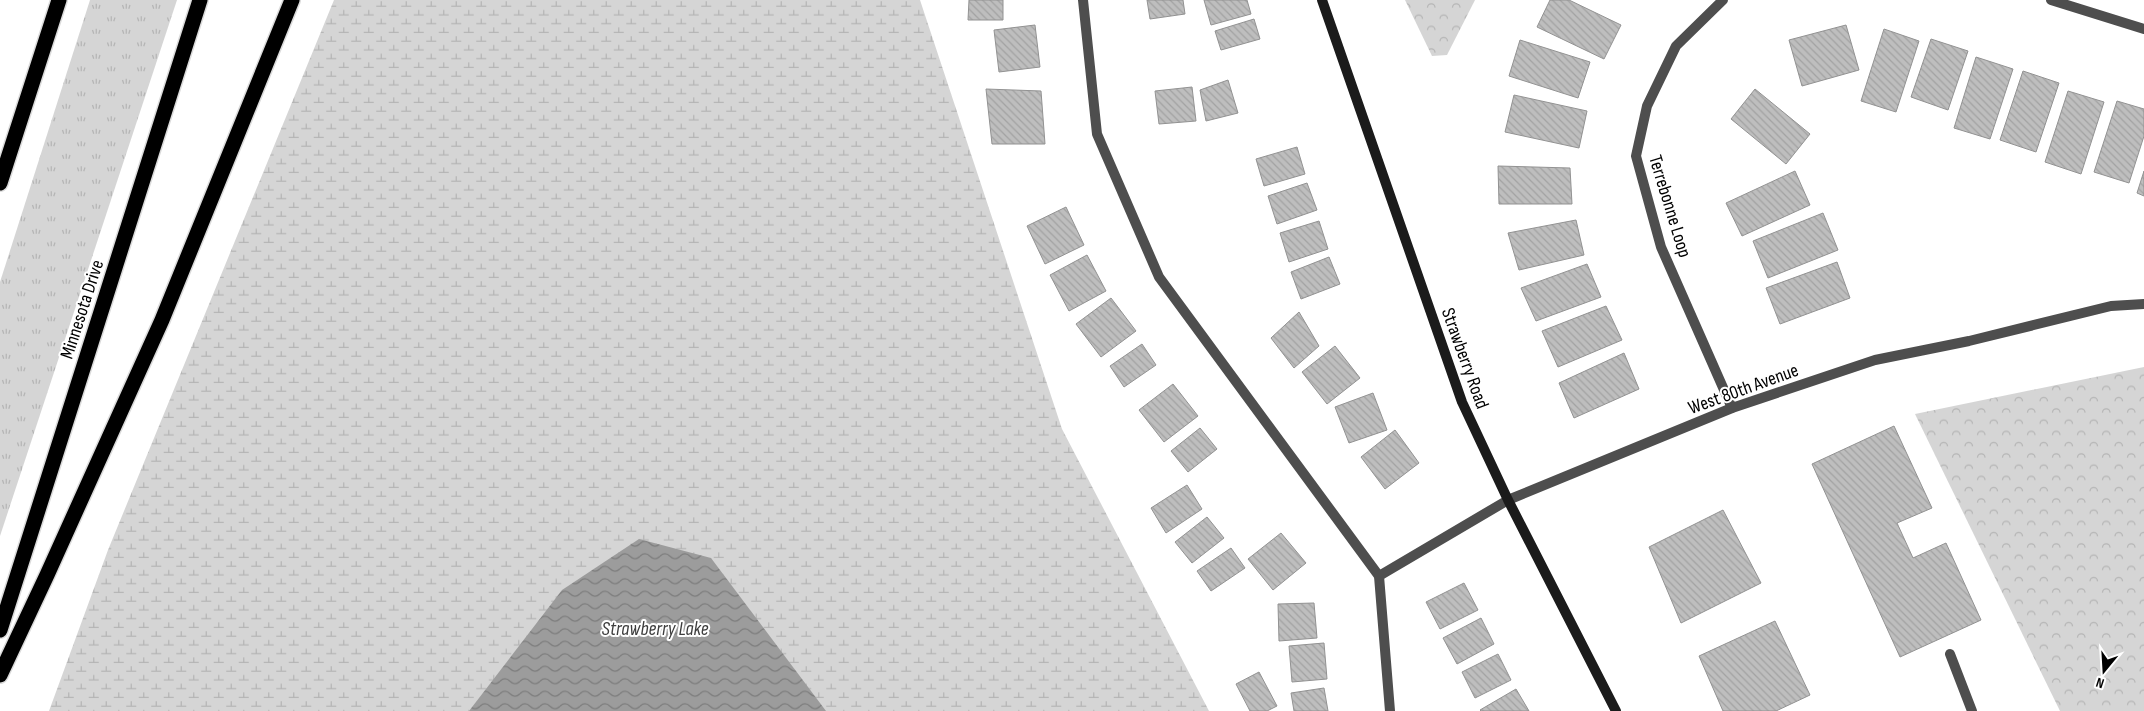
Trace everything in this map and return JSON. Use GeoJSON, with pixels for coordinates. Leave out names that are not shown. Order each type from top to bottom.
{"type":"FeatureCollection","features":[{"type":"Feature","properties":{"kind":"highway"},"geometry":{"type":"LineString","coordinates":[[0,183],[59,0]]}},
{"type":"Feature","properties":{"kind":"highway","name":"Minnesota Drive"},"geometry":{"type":"LineString","coordinates":[[0,630],[200,0]]}},
{"type":"Feature","properties":{"kind":"highway"},"geometry":{"type":"LineString","coordinates":[[0,675],[162,320],[292,0]]}},
{"type":"Feature","properties":{"kind":"street"},"geometry":{"type":"LineString","coordinates":[[1083,0],[1097,134],[1159,277],[1379,576],[1390,711]]}},
{"type":"Feature","properties":{"kind":"street","name":"Strawberry Road"},"geometry":{"type":"LineString","coordinates":[[1322,0],[1462,402],[1508,500],[1616,711]]}},
{"type":"Feature","properties":{"kind":"street","name":"Terrebonne Loop"},"geometry":{"type":"LineString","coordinates":[[1723,0],[1676,46],[1647,106],[1636,156],[1661,247],[1732,408]]}},
{"type":"Feature","properties":{"kind":"street"},"geometry":{"type":"LineString","coordinates":[[2052,0],[2144,29]]}},
{"type":"Feature","properties":{"kind":"street","name":"West 80th Avenue"},"geometry":{"type":"LineString","coordinates":[[1379,576],[1508,500],[1732,408],[1875,360],[1969,341],[2111,306],[2144,304]]}},
{"type":"Feature","properties":{"kind":"street"},"geometry":{"type":"LineString","coordinates":[[1950,654],[1972,711]]}},
{"type":"Feature","properties":{"kind":"green space"},"geometry":{"type":"Polygon","coordinates":[[[90,0],[177,0],[0,536],[0,282],[90,0]]]}},
{"type":"Feature","properties":{"kind":"green space"},"geometry":{"type":"Polygon","coordinates":[[[334,0],[920,0],[1062,429],[1209,711],[49,711],[108,550],[334,0]]]}},
{"type":"Feature","properties":{"kind":"green space"},"geometry":{"type":"Polygon","coordinates":[[[1405,0],[1475,0],[1447,55],[1432,56],[1405,0]]]}},
{"type":"Feature","properties":{"kind":"green space"},"geometry":{"type":"Polygon","coordinates":[[[2144,367],[2144,711],[2060,711],[1915,414],[2144,367]]]}},
{"type":"Feature","properties":{"kind":"water","name":"Strawberry Lake"},"geometry":{"type":"Polygon","coordinates":[[[639,539],[711,558],[826,711],[469,711],[562,590],[639,539]]]}},
{"type":"Feature","properties":{"kind":"building"},"geometry":{"type":"Polygon","coordinates":[[[969,0],[1003,0],[1003,20],[968,20],[969,0]]]}},
{"type":"Feature","properties":{"kind":"building"},"geometry":{"type":"Polygon","coordinates":[[[1147,0],[1183,0],[1185,14],[1150,19],[1147,0]]]}},
{"type":"Feature","properties":{"kind":"building"},"geometry":{"type":"Polygon","coordinates":[[[1204,0],[1247,0],[1251,14],[1211,25],[1204,0]]]}},
{"type":"Feature","properties":{"kind":"building"},"geometry":{"type":"Polygon","coordinates":[[[1550,0],[1569,0],[1621,25],[1604,59],[1537,27],[1550,0]]]}},
{"type":"Feature","properties":{"kind":"building"},"geometry":{"type":"Polygon","coordinates":[[[1254,19],[1260,39],[1221,50],[1215,31],[1254,19]]]}},
{"type":"Feature","properties":{"kind":"building"},"geometry":{"type":"Polygon","coordinates":[[[1035,25],[1040,67],[999,72],[994,30],[1035,25]]]}},
{"type":"Feature","properties":{"kind":"building"},"geometry":{"type":"Polygon","coordinates":[[[1846,25],[1859,70],[1802,86],[1789,40],[1846,25]]]}},
{"type":"Feature","properties":{"kind":"building"},"geometry":{"type":"Polygon","coordinates":[[[1884,29],[1919,41],[1896,112],[1861,101],[1884,29]]]}},
{"type":"Feature","properties":{"kind":"building"},"geometry":{"type":"Polygon","coordinates":[[[1931,39],[1968,51],[1948,110],[1911,97],[1931,39]]]}},
{"type":"Feature","properties":{"kind":"building"},"geometry":{"type":"Polygon","coordinates":[[[1520,40],[1590,62],[1578,98],[1509,76],[1520,40]]]}},
{"type":"Feature","properties":{"kind":"building"},"geometry":{"type":"Polygon","coordinates":[[[1976,57],[2013,69],[1990,139],[1954,128],[1976,57]]]}},
{"type":"Feature","properties":{"kind":"building"},"geometry":{"type":"Polygon","coordinates":[[[2023,71],[2059,83],[2036,152],[2000,140],[2023,71]]]}},
{"type":"Feature","properties":{"kind":"building"},"geometry":{"type":"Polygon","coordinates":[[[1228,80],[1238,113],[1206,121],[1200,90],[1228,80]]]}},
{"type":"Feature","properties":{"kind":"building"},"geometry":{"type":"Polygon","coordinates":[[[1192,87],[1196,121],[1159,124],[1155,91],[1192,87]]]}},
{"type":"Feature","properties":{"kind":"building"},"geometry":{"type":"Polygon","coordinates":[[[986,89],[1041,91],[1045,144],[992,144],[986,89]]]}},
{"type":"Feature","properties":{"kind":"building"},"geometry":{"type":"Polygon","coordinates":[[[1755,89],[1810,134],[1786,164],[1731,119],[1755,89]]]}},
{"type":"Feature","properties":{"kind":"building"},"geometry":{"type":"Polygon","coordinates":[[[2068,91],[2104,102],[2081,174],[2045,162],[2068,91]]]}},
{"type":"Feature","properties":{"kind":"building"},"geometry":{"type":"Polygon","coordinates":[[[1514,95],[1587,111],[1579,148],[1505,132],[1514,95]]]}},
{"type":"Feature","properties":{"kind":"building"},"geometry":{"type":"Polygon","coordinates":[[[2117,101],[2144,109],[2144,136],[2129,183],[2094,172],[2117,101]]]}},
{"type":"Feature","properties":{"kind":"building"},"geometry":{"type":"Polygon","coordinates":[[[1297,147],[1305,174],[1264,186],[1256,159],[1297,147]]]}},
{"type":"Feature","properties":{"kind":"building"},"geometry":{"type":"Polygon","coordinates":[[[1498,166],[1570,168],[1572,204],[1499,204],[1498,166]]]}},
{"type":"Feature","properties":{"kind":"building"},"geometry":{"type":"Polygon","coordinates":[[[1795,171],[1810,205],[1742,236],[1726,203],[1795,171]]]}},
{"type":"Feature","properties":{"kind":"building"},"geometry":{"type":"Polygon","coordinates":[[[2144,171],[2144,196],[2137,193],[2144,171]]]}},
{"type":"Feature","properties":{"kind":"building"},"geometry":{"type":"Polygon","coordinates":[[[1307,183],[1317,210],[1277,224],[1268,196],[1307,183]]]}},
{"type":"Feature","properties":{"kind":"building"},"geometry":{"type":"Polygon","coordinates":[[[1066,207],[1084,245],[1045,264],[1027,226],[1066,207]]]}},
{"type":"Feature","properties":{"kind":"building"},"geometry":{"type":"Polygon","coordinates":[[[1823,213],[1838,250],[1768,278],[1753,241],[1823,213]]]}},
{"type":"Feature","properties":{"kind":"building"},"geometry":{"type":"Polygon","coordinates":[[[1576,220],[1584,255],[1519,270],[1508,233],[1576,220]]]}},
{"type":"Feature","properties":{"kind":"building"},"geometry":{"type":"Polygon","coordinates":[[[1319,221],[1328,249],[1289,262],[1280,233],[1319,221]]]}},
{"type":"Feature","properties":{"kind":"building"},"geometry":{"type":"Polygon","coordinates":[[[1087,255],[1106,291],[1069,311],[1050,275],[1087,255]]]}},
{"type":"Feature","properties":{"kind":"building"},"geometry":{"type":"Polygon","coordinates":[[[1329,257],[1340,284],[1301,299],[1291,272],[1329,257]]]}},
{"type":"Feature","properties":{"kind":"building"},"geometry":{"type":"Polygon","coordinates":[[[1837,262],[1850,298],[1780,324],[1766,288],[1837,262]]]}},
{"type":"Feature","properties":{"kind":"building"},"geometry":{"type":"Polygon","coordinates":[[[1587,264],[1601,297],[1536,321],[1521,288],[1587,264]]]}},
{"type":"Feature","properties":{"kind":"building"},"geometry":{"type":"Polygon","coordinates":[[[1111,298],[1136,331],[1101,357],[1076,324],[1111,298]]]}},
{"type":"Feature","properties":{"kind":"building"},"geometry":{"type":"Polygon","coordinates":[[[1606,306],[1622,340],[1558,367],[1542,331],[1606,306]]]}},
{"type":"Feature","properties":{"kind":"building"},"geometry":{"type":"Polygon","coordinates":[[[1299,312],[1319,346],[1294,368],[1271,338],[1299,312]]]}},
{"type":"Feature","properties":{"kind":"building"},"geometry":{"type":"Polygon","coordinates":[[[1142,344],[1156,365],[1124,387],[1110,366],[1142,344]]]}},
{"type":"Feature","properties":{"kind":"building"},"geometry":{"type":"Polygon","coordinates":[[[1335,346],[1360,378],[1327,404],[1302,372],[1335,346]]]}},
{"type":"Feature","properties":{"kind":"building"},"geometry":{"type":"Polygon","coordinates":[[[1624,353],[1639,389],[1574,418],[1559,383],[1624,353]]]}},
{"type":"Feature","properties":{"kind":"building"},"geometry":{"type":"Polygon","coordinates":[[[1173,384],[1198,416],[1164,442],[1139,410],[1173,384]]]}},
{"type":"Feature","properties":{"kind":"building"},"geometry":{"type":"Polygon","coordinates":[[[1373,393],[1387,430],[1349,443],[1335,407],[1373,393]]]}},
{"type":"Feature","properties":{"kind":"building"},"geometry":{"type":"Polygon","coordinates":[[[1894,426],[1932,508],[1897,523],[1913,558],[1946,543],[1981,620],[1900,657],[1812,464],[1894,426]]]}},
{"type":"Feature","properties":{"kind":"building"},"geometry":{"type":"Polygon","coordinates":[[[1200,428],[1217,449],[1188,472],[1171,451],[1200,428]]]}},
{"type":"Feature","properties":{"kind":"building"},"geometry":{"type":"Polygon","coordinates":[[[1395,430],[1419,463],[1385,489],[1361,457],[1395,430]]]}},
{"type":"Feature","properties":{"kind":"building"},"geometry":{"type":"Polygon","coordinates":[[[1187,485],[1202,509],[1166,533],[1151,508],[1187,485]]]}},
{"type":"Feature","properties":{"kind":"building"},"geometry":{"type":"Polygon","coordinates":[[[1723,510],[1761,583],[1681,623],[1649,547],[1723,510]]]}},
{"type":"Feature","properties":{"kind":"building"},"geometry":{"type":"Polygon","coordinates":[[[1207,517],[1224,538],[1192,563],[1175,542],[1207,517]]]}},
{"type":"Feature","properties":{"kind":"building"},"geometry":{"type":"Polygon","coordinates":[[[1281,533],[1306,563],[1273,590],[1248,559],[1281,533]]]}},
{"type":"Feature","properties":{"kind":"building"},"geometry":{"type":"Polygon","coordinates":[[[1231,548],[1245,568],[1211,591],[1197,571],[1231,548]]]}},
{"type":"Feature","properties":{"kind":"building"},"geometry":{"type":"Polygon","coordinates":[[[1464,583],[1478,610],[1440,629],[1426,602],[1464,583]]]}},
{"type":"Feature","properties":{"kind":"building"},"geometry":{"type":"Polygon","coordinates":[[[1314,603],[1317,638],[1279,641],[1278,604],[1314,603]]]}},
{"type":"Feature","properties":{"kind":"building"},"geometry":{"type":"Polygon","coordinates":[[[1481,618],[1494,644],[1457,664],[1443,638],[1481,618]]]}},
{"type":"Feature","properties":{"kind":"building"},"geometry":{"type":"Polygon","coordinates":[[[1775,621],[1810,695],[1776,711],[1723,711],[1699,656],[1775,621]]]}},
{"type":"Feature","properties":{"kind":"building"},"geometry":{"type":"Polygon","coordinates":[[[1324,643],[1327,679],[1292,682],[1289,646],[1324,643]]]}},
{"type":"Feature","properties":{"kind":"building"},"geometry":{"type":"Polygon","coordinates":[[[1498,654],[1511,680],[1475,698],[1462,672],[1498,654]]]}},
{"type":"Feature","properties":{"kind":"building"},"geometry":{"type":"Polygon","coordinates":[[[1259,672],[1277,706],[1267,711],[1250,711],[1236,684],[1259,672]]]}},
{"type":"Feature","properties":{"kind":"building"},"geometry":{"type":"Polygon","coordinates":[[[1324,688],[1328,711],[1294,711],[1291,693],[1324,688]]]}},
{"type":"Feature","properties":{"kind":"building"},"geometry":{"type":"Polygon","coordinates":[[[1516,689],[1529,711],[1480,710],[1516,689]]]}}]}
